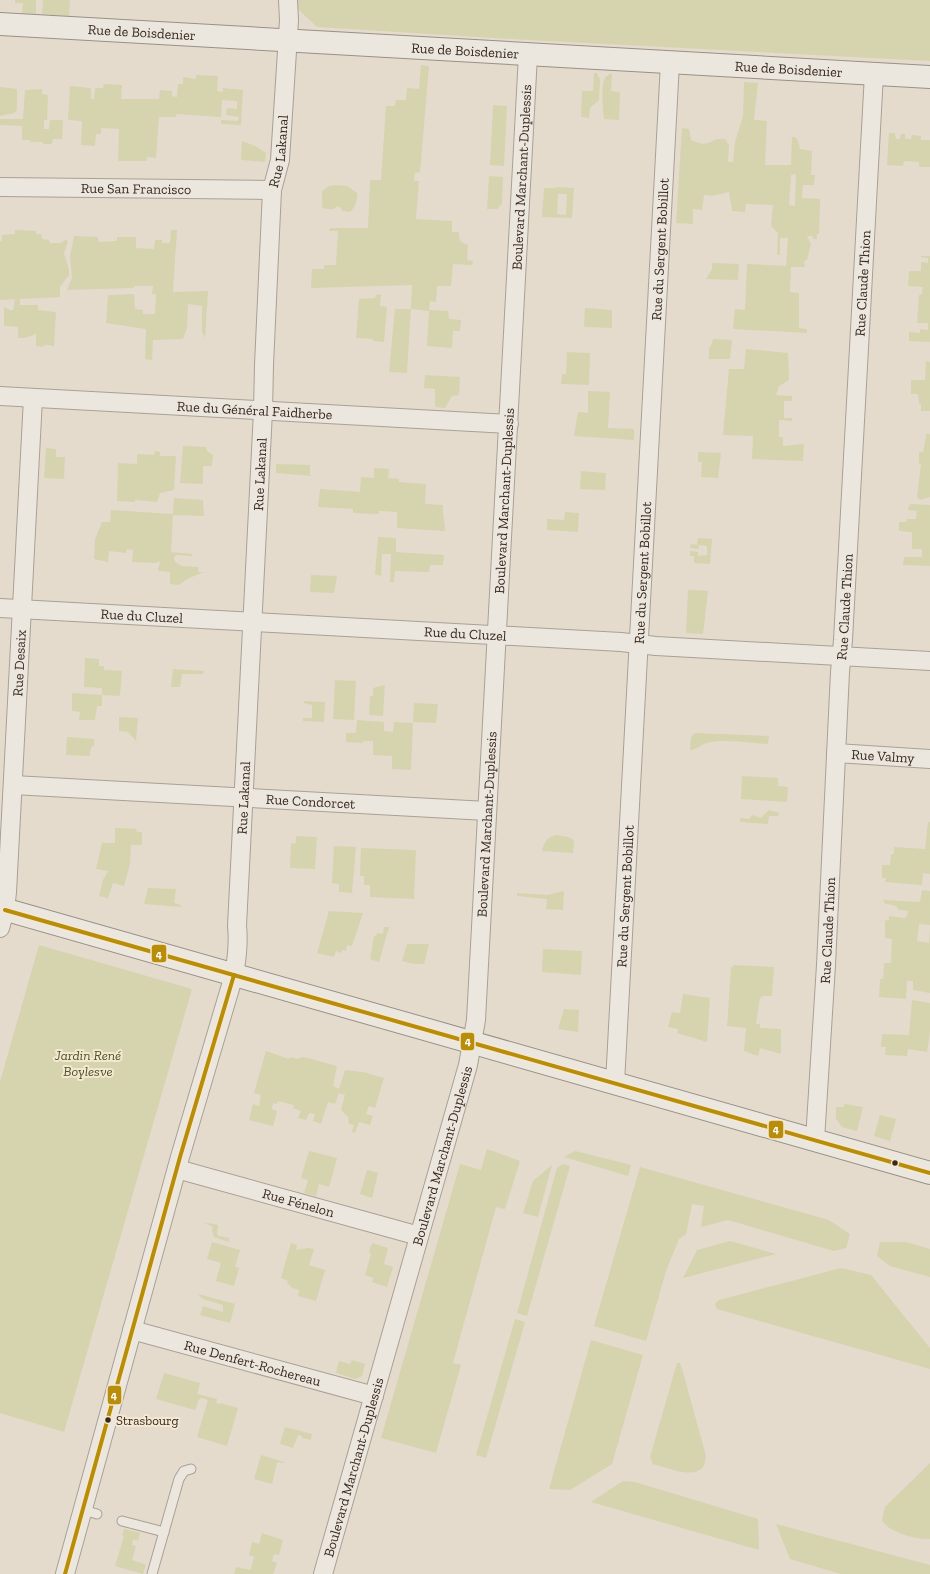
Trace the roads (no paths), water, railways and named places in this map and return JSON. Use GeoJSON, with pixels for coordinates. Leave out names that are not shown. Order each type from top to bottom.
{"type":"FeatureCollection","features":[{"type":"Feature","properties":{"kind":"street","name":"Rue Lakanal"},"geometry":{"type":"LineString","coordinates":[[65,1574],[90,1512],[132,1330],[177,1169],[234,975],[238,943],[237,926],[243,798],[264,411],[264,365],[272,190],[280,160],[288,0]]}},
{"type":"Feature","properties":{"kind":"street","name":"Rue de Boisdenier"},"geometry":{"type":"LineString","coordinates":[[0,24],[930,77]]}},
{"type":"Feature","properties":{"kind":"street","name":"Boulevard Marchant-Duplessis"},"geometry":{"type":"LineString","coordinates":[[323,1574],[473,1043],[476,1020],[528,55]]}},
{"type":"Feature","properties":{"kind":"street","name":"Rue du Sergent Bobillot"},"geometry":{"type":"LineString","coordinates":[[615,1083],[670,63]]}},
{"type":"Feature","properties":{"kind":"street","name":"Rue Claude Thion"},"geometry":{"type":"LineString","coordinates":[[815,1140],[874,74]]}},
{"type":"Feature","properties":{"kind":"street","name":"Rue San Francisco"},"geometry":{"type":"LineString","coordinates":[[0,187],[272,190]]}},
{"type":"Feature","properties":{"kind":"street","name":"Rue du Général Faidherbe"},"geometry":{"type":"LineString","coordinates":[[0,396],[509,424]]}},
{"type":"Feature","properties":{"kind":"street","name":"Rue Desaix"},"geometry":{"type":"LineString","coordinates":[[2,915],[13,785],[33,398]]}},
{"type":"Feature","properties":{"kind":"street","name":"Rue du Cluzel"},"geometry":{"type":"LineString","coordinates":[[0,608],[497,635],[656,646],[930,661]]}},
{"type":"Feature","properties":{"kind":"street","name":"Rue Valmy"},"geometry":{"type":"LineString","coordinates":[[836,753],[930,759]]}},
{"type":"Feature","properties":{"kind":"street","name":"Rue Condorcet"},"geometry":{"type":"LineString","coordinates":[[13,785],[487,811]]}},
{"type":"Feature","properties":{"kind":"street"},"geometry":{"type":"LineString","coordinates":[[2,915],[234,975],[930,1173]]}},
{"type":"Feature","properties":{"kind":"street","name":"Rue Fénelon"},"geometry":{"type":"LineString","coordinates":[[177,1169],[419,1236]]}},
{"type":"Feature","properties":{"kind":"street","name":"Rue Denfert-Rochereau"},"geometry":{"type":"LineString","coordinates":[[132,1330],[374,1396]]}},
{"type":"Feature","properties":{"kind":"lane"},"geometry":{"type":"LineString","coordinates":[[152,1574],[181,1473],[187,1469],[190,1469]]}},
{"type":"Feature","properties":{"kind":"lane"},"geometry":{"type":"LineString","coordinates":[[122,1520],[164,1532]]}},
{"type":"Feature","properties":{"kind":"place","name":"Strasbourg"},"geometry":{"type":"Point","coordinates":[108,1420]}},
{"type":"Feature","properties":{"kind":"park label","name":"Jardin René Boylesve"},"geometry":{"type":"Point","coordinates":[88,1064]}}]}
